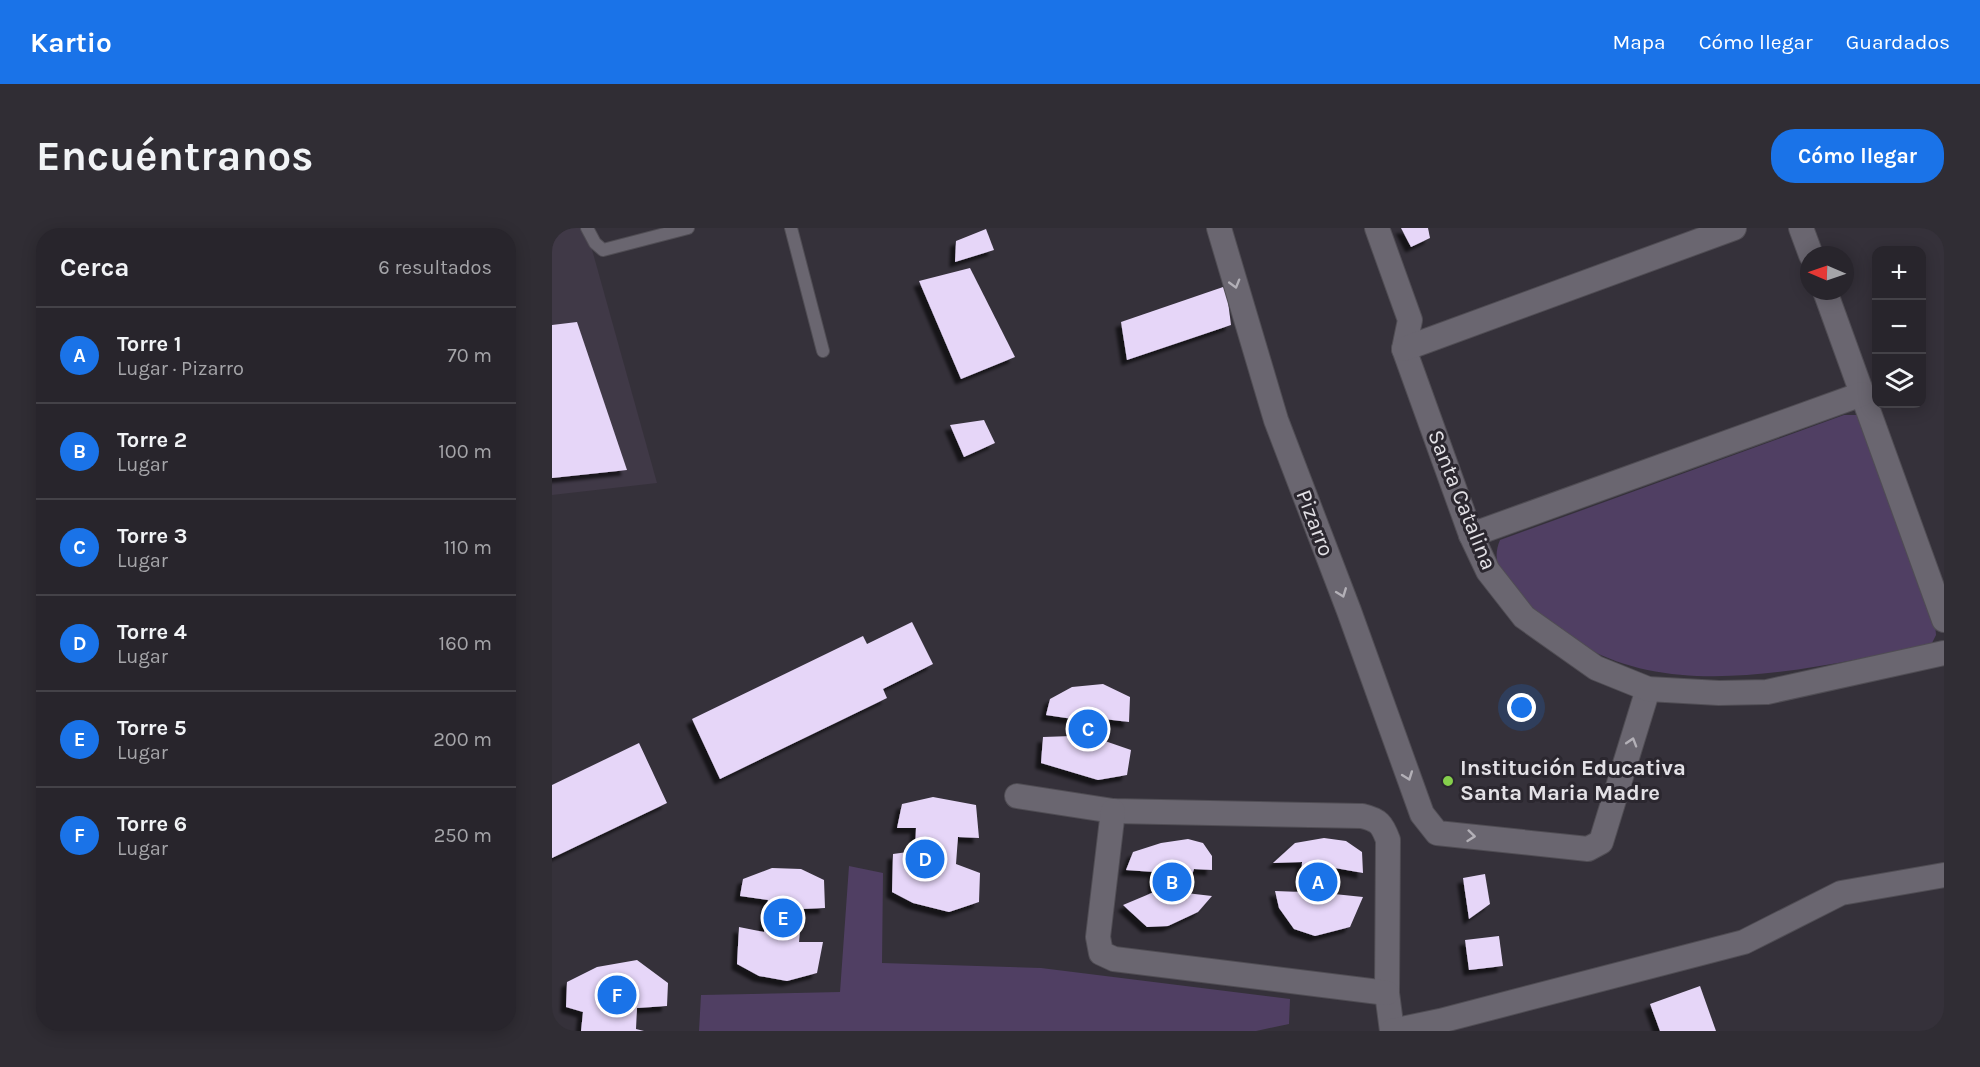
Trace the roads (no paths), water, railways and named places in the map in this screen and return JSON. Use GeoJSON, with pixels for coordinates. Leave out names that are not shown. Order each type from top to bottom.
{"type":"FeatureCollection","features":[{"type":"Feature","properties":{"kind":"street","name":"Pizarro"},"geometry":{"type":"LineString","coordinates":[[1219,228],[1276,420],[1349,611],[1422,814],[1437,832],[1588,849],[1601,842],[1648,689]]}},
{"type":"Feature","properties":{"kind":"street"},"geometry":{"type":"LineString","coordinates":[[1377,228],[1410,320],[1404,349]]}},
{"type":"Feature","properties":{"kind":"street"},"geometry":{"type":"LineString","coordinates":[[1404,349],[1734,228]]}},
{"type":"Feature","properties":{"kind":"street"},"geometry":{"type":"LineString","coordinates":[[1801,228],[1808,246]]}},
{"type":"Feature","properties":{"kind":"street"},"geometry":{"type":"LineString","coordinates":[[1828,300],[1944,620]]}},
{"type":"Feature","properties":{"kind":"street","name":"Santa Catalina"},"geometry":{"type":"LineString","coordinates":[[1404,349],[1471,535],[1488,571],[1524,617],[1596,668],[1648,689],[1719,693],[1767,692],[1944,653]]}},
{"type":"Feature","properties":{"kind":"street"},"geometry":{"type":"LineString","coordinates":[[1471,535],[1863,394]]}},
{"type":"Feature","properties":{"kind":"street"},"geometry":{"type":"LineString","coordinates":[[1017,796],[1113,811],[1362,816],[1375,819],[1383,825],[1388,840],[1387,993],[1392,1031],[1440,1021],[1744,942],[1841,893],[1944,875]]}},
{"type":"Feature","properties":{"kind":"street"},"geometry":{"type":"LineString","coordinates":[[1113,811],[1098,937],[1101,953],[1114,959],[1387,993]]}},
{"type":"Feature","properties":{"kind":"lane"},"geometry":{"type":"LineString","coordinates":[[587,228],[595,243],[603,250],[688,228]]}},
{"type":"Feature","properties":{"kind":"lane"},"geometry":{"type":"LineString","coordinates":[[791,228],[823,351]]}},
{"type":"Feature","properties":{"kind":"place","name":"Torre 3"},"geometry":{"type":"Point","coordinates":[1088,729]}},
{"type":"Feature","properties":{"kind":"place","name":"Institución Educativa Santa Maria Madre"},"geometry":{"type":"Point","coordinates":[1448,781]}},
{"type":"Feature","properties":{"kind":"place","name":"Torre 4"},"geometry":{"type":"Point","coordinates":[925,859]}},
{"type":"Feature","properties":{"kind":"place","name":"Torre 2"},"geometry":{"type":"Point","coordinates":[1172,882]}},
{"type":"Feature","properties":{"kind":"place","name":"Torre 1"},"geometry":{"type":"Point","coordinates":[1318,882]}},
{"type":"Feature","properties":{"kind":"place","name":"Torre 5"},"geometry":{"type":"Point","coordinates":[783,918]}},
{"type":"Feature","properties":{"kind":"place","name":"Torre 6"},"geometry":{"type":"Point","coordinates":[617,995]}}]}
